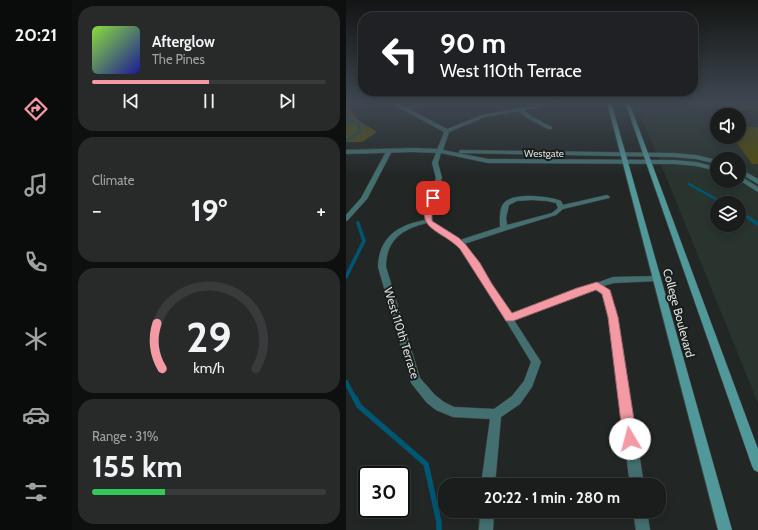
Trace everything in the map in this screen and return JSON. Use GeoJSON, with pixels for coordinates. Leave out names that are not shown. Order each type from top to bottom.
{"type":"FeatureCollection","features":[{"type":"Feature","properties":{"kind":"main road","name":"College Boulevard"},"geometry":{"type":"LineString","coordinates":[[616,127],[725,530]]}},
{"type":"Feature","properties":{"kind":"main road","name":"College Boulevard"},"geometry":{"type":"LineString","coordinates":[[636,127],[758,466]]}},
{"type":"Feature","properties":{"kind":"street"},"geometry":{"type":"LineString","coordinates":[[439,127],[447,131]]}},
{"type":"Feature","properties":{"kind":"street"},"geometry":{"type":"LineString","coordinates":[[457,127],[447,131],[434,163],[439,178],[428,211],[428,221],[459,243],[476,265],[536,362],[528,384],[516,400],[496,414],[489,478]]}},
{"type":"Feature","properties":{"kind":"street"},"geometry":{"type":"LineString","coordinates":[[346,219],[364,199],[389,151]]}},
{"type":"Feature","properties":{"kind":"street"},"geometry":{"type":"LineString","coordinates":[[346,152],[440,151],[625,158]]}},
{"type":"Feature","properties":{"kind":"street","name":"Westgate"},"geometry":{"type":"LineString","coordinates":[[440,151],[488,161],[648,158]]}},
{"type":"Feature","properties":{"kind":"street"},"geometry":{"type":"LineString","coordinates":[[648,158],[684,156],[710,161]]}},
{"type":"Feature","properties":{"kind":"street"},"geometry":{"type":"LineString","coordinates":[[648,158],[710,168]]}},
{"type":"Feature","properties":{"kind":"street"},"geometry":{"type":"LineString","coordinates":[[746,174],[758,182]]}},
{"type":"Feature","properties":{"kind":"street"},"geometry":{"type":"LineString","coordinates":[[746,182],[758,190]]}},
{"type":"Feature","properties":{"kind":"street"},"geometry":{"type":"LineString","coordinates":[[459,243],[504,228],[554,214],[561,208],[607,197]]}},
{"type":"Feature","properties":{"kind":"street"},"geometry":{"type":"LineString","coordinates":[[504,228],[503,218],[506,204],[516,198],[554,199],[559,202],[561,208]]}},
{"type":"Feature","properties":{"kind":"street","name":"West 110th Terrace"},"geometry":{"type":"LineString","coordinates":[[428,221],[412,225],[395,234],[382,252],[381,258],[382,267],[415,380],[431,399],[440,406],[453,412],[496,414]]}},
{"type":"Feature","properties":{"kind":"street"},"geometry":{"type":"LineString","coordinates":[[509,318],[581,290],[613,280],[657,278]]}},
{"type":"Feature","properties":{"kind":"street"},"geometry":{"type":"LineString","coordinates":[[597,286],[606,292],[613,317],[635,478]]}},
{"type":"Feature","properties":{"kind":"street"},"geometry":{"type":"LineString","coordinates":[[486,530],[487,518]]}},
{"type":"Feature","properties":{"kind":"street"},"geometry":{"type":"LineString","coordinates":[[641,518],[643,530]]}},
{"type":"Feature","properties":{"kind":"shaded area"},"geometry":{"type":"Polygon","coordinates":[[[346,127],[369,127],[377,132],[362,142],[346,142],[346,127]]]}},
{"type":"Feature","properties":{"kind":"shaded area"},"geometry":{"type":"Polygon","coordinates":[[[645,127],[710,127],[710,144],[746,144],[746,127],[758,127],[758,403],[645,127]]]}},
{"type":"Feature","properties":{"kind":"shaded area"},"geometry":{"type":"Polygon","coordinates":[[[746,127],[758,127],[758,164],[752,164],[746,155],[746,152],[744,152],[738,144],[746,144],[746,127]]]}},
{"type":"Feature","properties":{"kind":"waterway"},"geometry":{"type":"LineString","coordinates":[[346,141],[360,132],[359,127]]}},
{"type":"Feature","properties":{"kind":"waterway"},"geometry":{"type":"LineString","coordinates":[[689,184],[710,196]]}},
{"type":"Feature","properties":{"kind":"waterway"},"geometry":{"type":"LineString","coordinates":[[746,216],[758,224]]}},
{"type":"Feature","properties":{"kind":"waterway"},"geometry":{"type":"LineString","coordinates":[[346,277],[364,241],[358,223]]}},
{"type":"Feature","properties":{"kind":"waterway"},"geometry":{"type":"LineString","coordinates":[[346,382],[355,399]]}},
{"type":"Feature","properties":{"kind":"waterway"},"geometry":{"type":"LineString","coordinates":[[355,398],[359,406],[426,464],[439,522],[439,530]]}},
{"type":"Feature","properties":{"kind":"route"},"geometry":{"type":"LineString","coordinates":[[433,198],[428,211],[428,221],[456,240],[463,247],[509,318],[581,290],[597,286],[606,292],[613,317],[630,439]]}}]}
